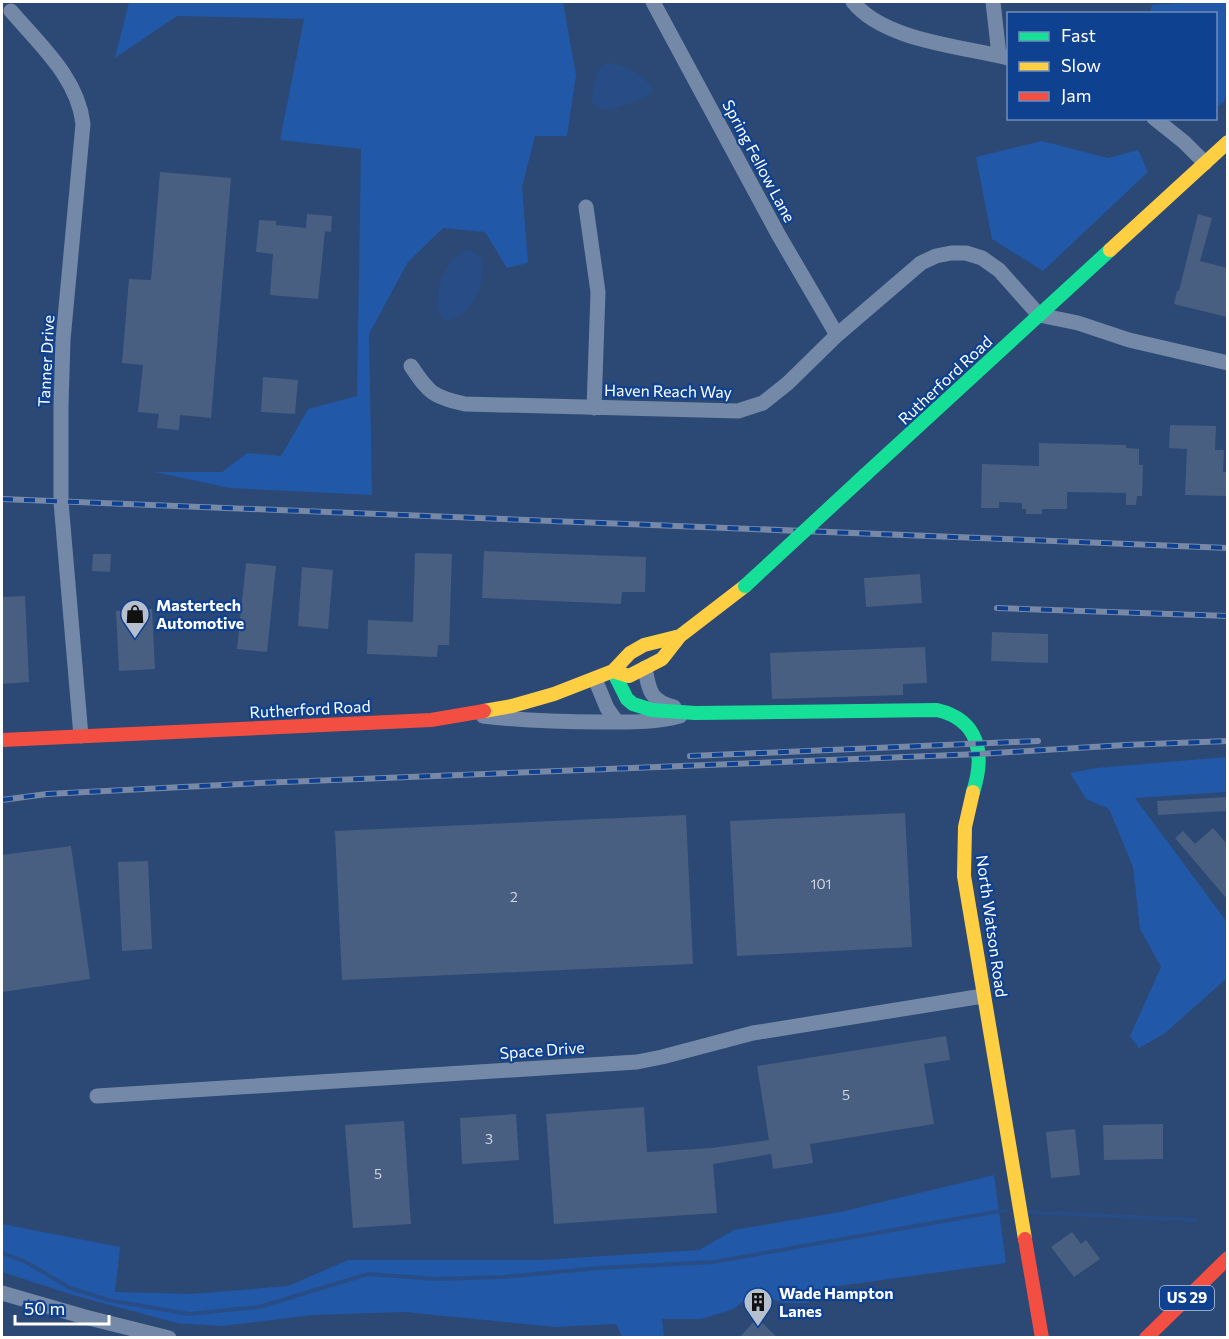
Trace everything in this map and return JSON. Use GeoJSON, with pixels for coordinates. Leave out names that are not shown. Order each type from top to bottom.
{"type":"FeatureCollection","features":[{"type":"Feature","properties":{"kind":"street","name":"Spring Fellow Lane"},"geometry":{"type":"LineString","coordinates":[[653,2],[778,234],[837,335]]}},
{"type":"Feature","properties":{"kind":"street"},"geometry":{"type":"LineString","coordinates":[[853,2],[870,17],[906,34],[1004,56],[993,2]]}},
{"type":"Feature","properties":{"kind":"street","name":"Tanner Drive"},"geometry":{"type":"LineString","coordinates":[[8,8],[69,82],[79,101],[83,124],[63,340],[61,406],[61,502],[81,736]]}},
{"type":"Feature","properties":{"kind":"street"},"geometry":{"type":"LineString","coordinates":[[1157,120],[1184,142],[1205,164]]}},
{"type":"Feature","properties":{"kind":"street","name":"Rutherford Road"},"geometry":{"type":"LineString","coordinates":[[613,671],[629,676],[662,659],[680,636],[745,586],[1227,142]]}},
{"type":"Feature","properties":{"kind":"street"},"geometry":{"type":"LineString","coordinates":[[586,207],[598,292],[594,408]]}},
{"type":"Feature","properties":{"kind":"street","name":"Haven Reach Way"},"geometry":{"type":"LineString","coordinates":[[411,366],[426,389],[442,399],[465,404],[738,411],[763,403],[788,383],[837,335],[921,263],[936,256],[966,253],[982,258],[999,270],[1039,315]]}},
{"type":"Feature","properties":{"kind":"street"},"geometry":{"type":"LineString","coordinates":[[1039,315],[1078,323],[1135,341],[1227,363]]}},
{"type":"Feature","properties":{"kind":"street","name":"Rutherford Road"},"geometry":{"type":"LineString","coordinates":[[2,740],[431,720],[544,697],[613,671],[630,653],[644,645],[680,636]]}},
{"type":"Feature","properties":{"kind":"street","name":"North Watson Road"},"geometry":{"type":"LineString","coordinates":[[645,668],[649,691],[657,700],[667,706],[695,713]]}},
{"type":"Feature","properties":{"kind":"street","name":"North Watson Road"},"geometry":{"type":"LineString","coordinates":[[613,671],[627,699],[633,704],[652,710],[695,713],[937,710],[956,715],[967,723],[974,735],[980,762],[966,820],[963,864],[983,996],[1042,1338]]}},
{"type":"Feature","properties":{"kind":"street"},"geometry":{"type":"LineString","coordinates":[[595,679],[607,708],[617,722]]}},
{"type":"Feature","properties":{"kind":"street","name":"North Watson Road"},"geometry":{"type":"LineString","coordinates":[[468,714],[527,722],[659,722],[695,713]]}},
{"type":"Feature","properties":{"kind":"street","name":"Space Drive"},"geometry":{"type":"LineString","coordinates":[[98,1096],[636,1062],[662,1058],[753,1033],[983,996]]}},
{"type":"Feature","properties":{"kind":"street","name":"US 29"},"geometry":{"type":"LineString","coordinates":[[1146,1338],[1227,1258]]}},
{"type":"Feature","properties":{"kind":"street"},"geometry":{"type":"LineString","coordinates":[[2,1293],[168,1338]]}},
{"type":"Feature","properties":{"kind":"shaded area"},"geometry":{"type":"Polygon","coordinates":[[[129,2],[563,2],[576,75],[567,136],[535,136],[522,187],[528,263],[507,268],[485,232],[443,228],[408,262],[369,334],[372,495],[230,488],[155,472],[222,472],[247,453],[281,456],[308,409],[357,396],[361,149],[280,140],[304,19],[177,16],[115,58],[129,2]]]}},
{"type":"Feature","properties":{"kind":"shaded area"},"geometry":{"type":"Polygon","coordinates":[[[1227,2],[1228,87],[1224,102],[1217,106],[1217,12],[1150,12],[1152,5],[1227,2]]]}},
{"type":"Feature","properties":{"kind":"shaded area"},"geometry":{"type":"Polygon","coordinates":[[[615,63],[642,78],[653,91],[618,107],[598,108],[591,101],[596,74],[603,65],[615,63]]]}},
{"type":"Feature","properties":{"kind":"shaded area"},"geometry":{"type":"Polygon","coordinates":[[[1042,141],[1108,158],[1138,150],[1148,172],[1043,271],[992,239],[976,157],[1042,141]]]}},
{"type":"Feature","properties":{"kind":"shaded area"},"geometry":{"type":"Polygon","coordinates":[[[468,249],[481,257],[483,267],[480,287],[476,297],[463,314],[444,321],[438,302],[441,280],[452,261],[468,249]]]}},
{"type":"Feature","properties":{"kind":"shaded area"},"geometry":{"type":"Polygon","coordinates":[[[1227,757],[1227,792],[1135,798],[1227,922],[1227,978],[1164,1034],[1139,1048],[1130,1036],[1161,967],[1140,929],[1133,867],[1109,809],[1086,799],[1070,773],[1096,768],[1227,757]]]}},
{"type":"Feature","properties":{"kind":"shaded area"},"geometry":{"type":"Polygon","coordinates":[[[994,1175],[1006,1263],[824,1288],[808,1303],[784,1303],[769,1298],[757,1290],[734,1309],[701,1319],[662,1319],[664,1337],[622,1337],[616,1324],[555,1327],[405,1312],[313,1315],[222,1326],[177,1323],[73,1295],[2,1272],[2,1224],[120,1247],[115,1292],[191,1294],[288,1286],[348,1260],[541,1260],[699,1250],[734,1230],[840,1212],[994,1175]]]}},
{"type":"Feature","properties":{"kind":"building"},"geometry":{"type":"Polygon","coordinates":[[[160,172],[231,178],[211,418],[180,415],[179,430],[157,428],[159,414],[138,412],[143,365],[122,363],[129,279],[151,280],[160,172]]]}},
{"type":"Feature","properties":{"kind":"building"},"geometry":{"type":"Polygon","coordinates":[[[307,214],[332,216],[331,232],[325,231],[318,299],[270,295],[273,254],[256,252],[259,220],[276,221],[276,225],[306,228],[307,214]]]}},
{"type":"Feature","properties":{"kind":"building"},"geometry":{"type":"Polygon","coordinates":[[[1198,214],[1212,218],[1200,261],[1227,268],[1227,317],[1174,304],[1198,214]]]}},
{"type":"Feature","properties":{"kind":"building"},"geometry":{"type":"Polygon","coordinates":[[[263,377],[298,380],[295,414],[261,412],[263,377]]]}},
{"type":"Feature","properties":{"kind":"building"},"geometry":{"type":"Polygon","coordinates":[[[1170,425],[1216,426],[1215,450],[1224,450],[1223,472],[1227,472],[1227,496],[1185,495],[1187,449],[1169,448],[1170,425]]]}},
{"type":"Feature","properties":{"kind":"building"},"geometry":{"type":"Polygon","coordinates":[[[1039,443],[1126,445],[1126,448],[1139,449],[1139,465],[1143,465],[1142,496],[1137,496],[1136,505],[1126,505],[1126,493],[1067,492],[1067,509],[1042,509],[1042,514],[1026,514],[1026,509],[1022,509],[1022,503],[999,502],[999,508],[981,508],[982,464],[1039,466],[1039,443]]]}},
{"type":"Feature","properties":{"kind":"building"},"geometry":{"type":"Polygon","coordinates":[[[484,551],[646,557],[645,592],[622,592],[621,604],[482,598],[484,551]]]}},
{"type":"Feature","properties":{"kind":"building"},"geometry":{"type":"Polygon","coordinates":[[[415,553],[452,554],[449,645],[438,645],[437,657],[367,654],[368,620],[413,622],[415,553]]]}},
{"type":"Feature","properties":{"kind":"building"},"geometry":{"type":"Polygon","coordinates":[[[93,554],[111,554],[110,572],[92,571],[93,554]]]}},
{"type":"Feature","properties":{"kind":"building"},"geometry":{"type":"Polygon","coordinates":[[[246,563],[276,566],[267,652],[237,649],[246,563]]]}},
{"type":"Feature","properties":{"kind":"building"},"geometry":{"type":"Polygon","coordinates":[[[302,567],[333,570],[328,629],[298,626],[302,567]]]}},
{"type":"Feature","properties":{"kind":"building"},"geometry":{"type":"Polygon","coordinates":[[[920,574],[922,603],[866,607],[864,578],[920,574]]]}},
{"type":"Feature","properties":{"kind":"building"},"geometry":{"type":"Polygon","coordinates":[[[25,596],[29,682],[2,684],[2,597],[25,596]]]}},
{"type":"Feature","properties":{"kind":"building","name":"Mastertech Automotive"},"geometry":{"type":"Polygon","coordinates":[[[152,609],[155,669],[119,671],[116,611],[152,609]]]}},
{"type":"Feature","properties":{"kind":"building"},"geometry":{"type":"Polygon","coordinates":[[[992,632],[1048,634],[1048,663],[991,661],[992,632]]]}},
{"type":"Feature","properties":{"kind":"building"},"geometry":{"type":"Polygon","coordinates":[[[925,647],[927,683],[903,684],[903,695],[772,699],[770,653],[925,647]]]}},
{"type":"Feature","properties":{"kind":"building"},"geometry":{"type":"Polygon","coordinates":[[[1227,797],[1227,811],[1158,815],[1157,801],[1227,797]]]}},
{"type":"Feature","properties":{"kind":"building"},"geometry":{"type":"Polygon","coordinates":[[[905,813],[912,947],[737,956],[730,821],[905,813]]]}},
{"type":"Feature","properties":{"kind":"building"},"geometry":{"type":"Polygon","coordinates":[[[686,815],[693,964],[342,980],[335,831],[686,815]]]}},
{"type":"Feature","properties":{"kind":"building"},"geometry":{"type":"Polygon","coordinates":[[[1213,828],[1227,844],[1227,899],[1175,838],[1183,831],[1195,844],[1213,828]]]}},
{"type":"Feature","properties":{"kind":"building"},"geometry":{"type":"Polygon","coordinates":[[[71,846],[90,979],[2,992],[2,855],[71,846]]]}},
{"type":"Feature","properties":{"kind":"building"},"geometry":{"type":"Polygon","coordinates":[[[148,861],[152,949],[122,951],[118,862],[148,861]]]}},
{"type":"Feature","properties":{"kind":"building"},"geometry":{"type":"Polygon","coordinates":[[[946,1036],[950,1060],[924,1064],[934,1124],[810,1144],[813,1163],[773,1169],[771,1154],[713,1164],[717,1213],[554,1224],[546,1114],[644,1107],[647,1152],[712,1148],[769,1140],[757,1066],[946,1036]]]}},
{"type":"Feature","properties":{"kind":"building"},"geometry":{"type":"Polygon","coordinates":[[[516,1114],[519,1160],[462,1164],[460,1118],[516,1114]]]}},
{"type":"Feature","properties":{"kind":"building"},"geometry":{"type":"Polygon","coordinates":[[[404,1121],[411,1224],[353,1228],[345,1125],[404,1121]]]}},
{"type":"Feature","properties":{"kind":"building"},"geometry":{"type":"Polygon","coordinates":[[[1163,1124],[1163,1159],[1104,1160],[1103,1125],[1163,1124]]]}},
{"type":"Feature","properties":{"kind":"building"},"geometry":{"type":"Polygon","coordinates":[[[1075,1129],[1080,1175],[1051,1178],[1046,1132],[1075,1129]]]}},
{"type":"Feature","properties":{"kind":"building"},"geometry":{"type":"Polygon","coordinates":[[[1072,1232],[1081,1244],[1086,1240],[1100,1259],[1074,1277],[1051,1247],[1072,1232]]]}},
{"type":"Feature","properties":{"kind":"building","name":"Wade Hampton Lanes"},"geometry":{"type":"Polygon","coordinates":[[[757,1318],[778,1338],[739,1338],[757,1318]]]}},
{"type":"Feature","properties":{"kind":"waterway"},"geometry":{"type":"LineString","coordinates":[[2,1253],[26,1262],[70,1288],[108,1300],[189,1314],[259,1307],[368,1274],[436,1279],[504,1277],[599,1268],[713,1262],[1006,1210]]}},
{"type":"Feature","properties":{"kind":"waterway"},"geometry":{"type":"LineString","coordinates":[[1028,1212],[1196,1220]]}},
{"type":"Feature","properties":{"kind":"railway"},"geometry":{"type":"LineString","coordinates":[[2,499],[1228,548]]}},
{"type":"Feature","properties":{"kind":"railway"},"geometry":{"type":"LineString","coordinates":[[997,608],[1228,616]]}},
{"type":"Feature","properties":{"kind":"railway"},"geometry":{"type":"LineString","coordinates":[[690,756],[1038,741]]}},
{"type":"Feature","properties":{"kind":"railway"},"geometry":{"type":"LineString","coordinates":[[2,800],[47,794],[259,783],[979,754],[1228,741]]}},
{"type":"Feature","properties":{"kind":"traffic: fast"},"geometry":{"type":"LineString","coordinates":[[865,475],[1110,250]]}},
{"type":"Feature","properties":{"kind":"traffic: fast"},"geometry":{"type":"LineString","coordinates":[[745,586],[865,475]]}},
{"type":"Feature","properties":{"kind":"traffic: fast"},"geometry":{"type":"LineString","coordinates":[[613,671],[627,699],[633,704],[652,710],[695,713],[937,710],[962,722],[976,741],[978,765],[973,792]]}},
{"type":"Feature","properties":{"kind":"traffic: slow"},"geometry":{"type":"LineString","coordinates":[[1110,250],[1228,142]]}},
{"type":"Feature","properties":{"kind":"traffic: slow"},"geometry":{"type":"LineString","coordinates":[[613,671],[629,676],[662,659],[680,636],[745,586]]}},
{"type":"Feature","properties":{"kind":"traffic: slow"},"geometry":{"type":"LineString","coordinates":[[484,711],[554,694],[613,671],[630,653],[644,645],[680,636]]}},
{"type":"Feature","properties":{"kind":"traffic: slow"},"geometry":{"type":"LineString","coordinates":[[973,792],[965,827],[964,876],[1025,1239]]}},
{"type":"Feature","properties":{"kind":"traffic: jam"},"geometry":{"type":"LineString","coordinates":[[2,740],[431,720],[484,711]]}},
{"type":"Feature","properties":{"kind":"traffic: jam"},"geometry":{"type":"LineString","coordinates":[[1025,1239],[1042,1338]]}},
{"type":"Feature","properties":{"kind":"traffic: jam"},"geometry":{"type":"LineString","coordinates":[[1146,1338],[1228,1258]]}},
{"type":"Feature","properties":{"kind":"place","name":"Mastertech Automotive"},"geometry":{"type":"Point","coordinates":[135,640]}},
{"type":"Feature","properties":{"kind":"place","name":"Wade Hampton Lanes"},"geometry":{"type":"Point","coordinates":[758,1328]}}]}
